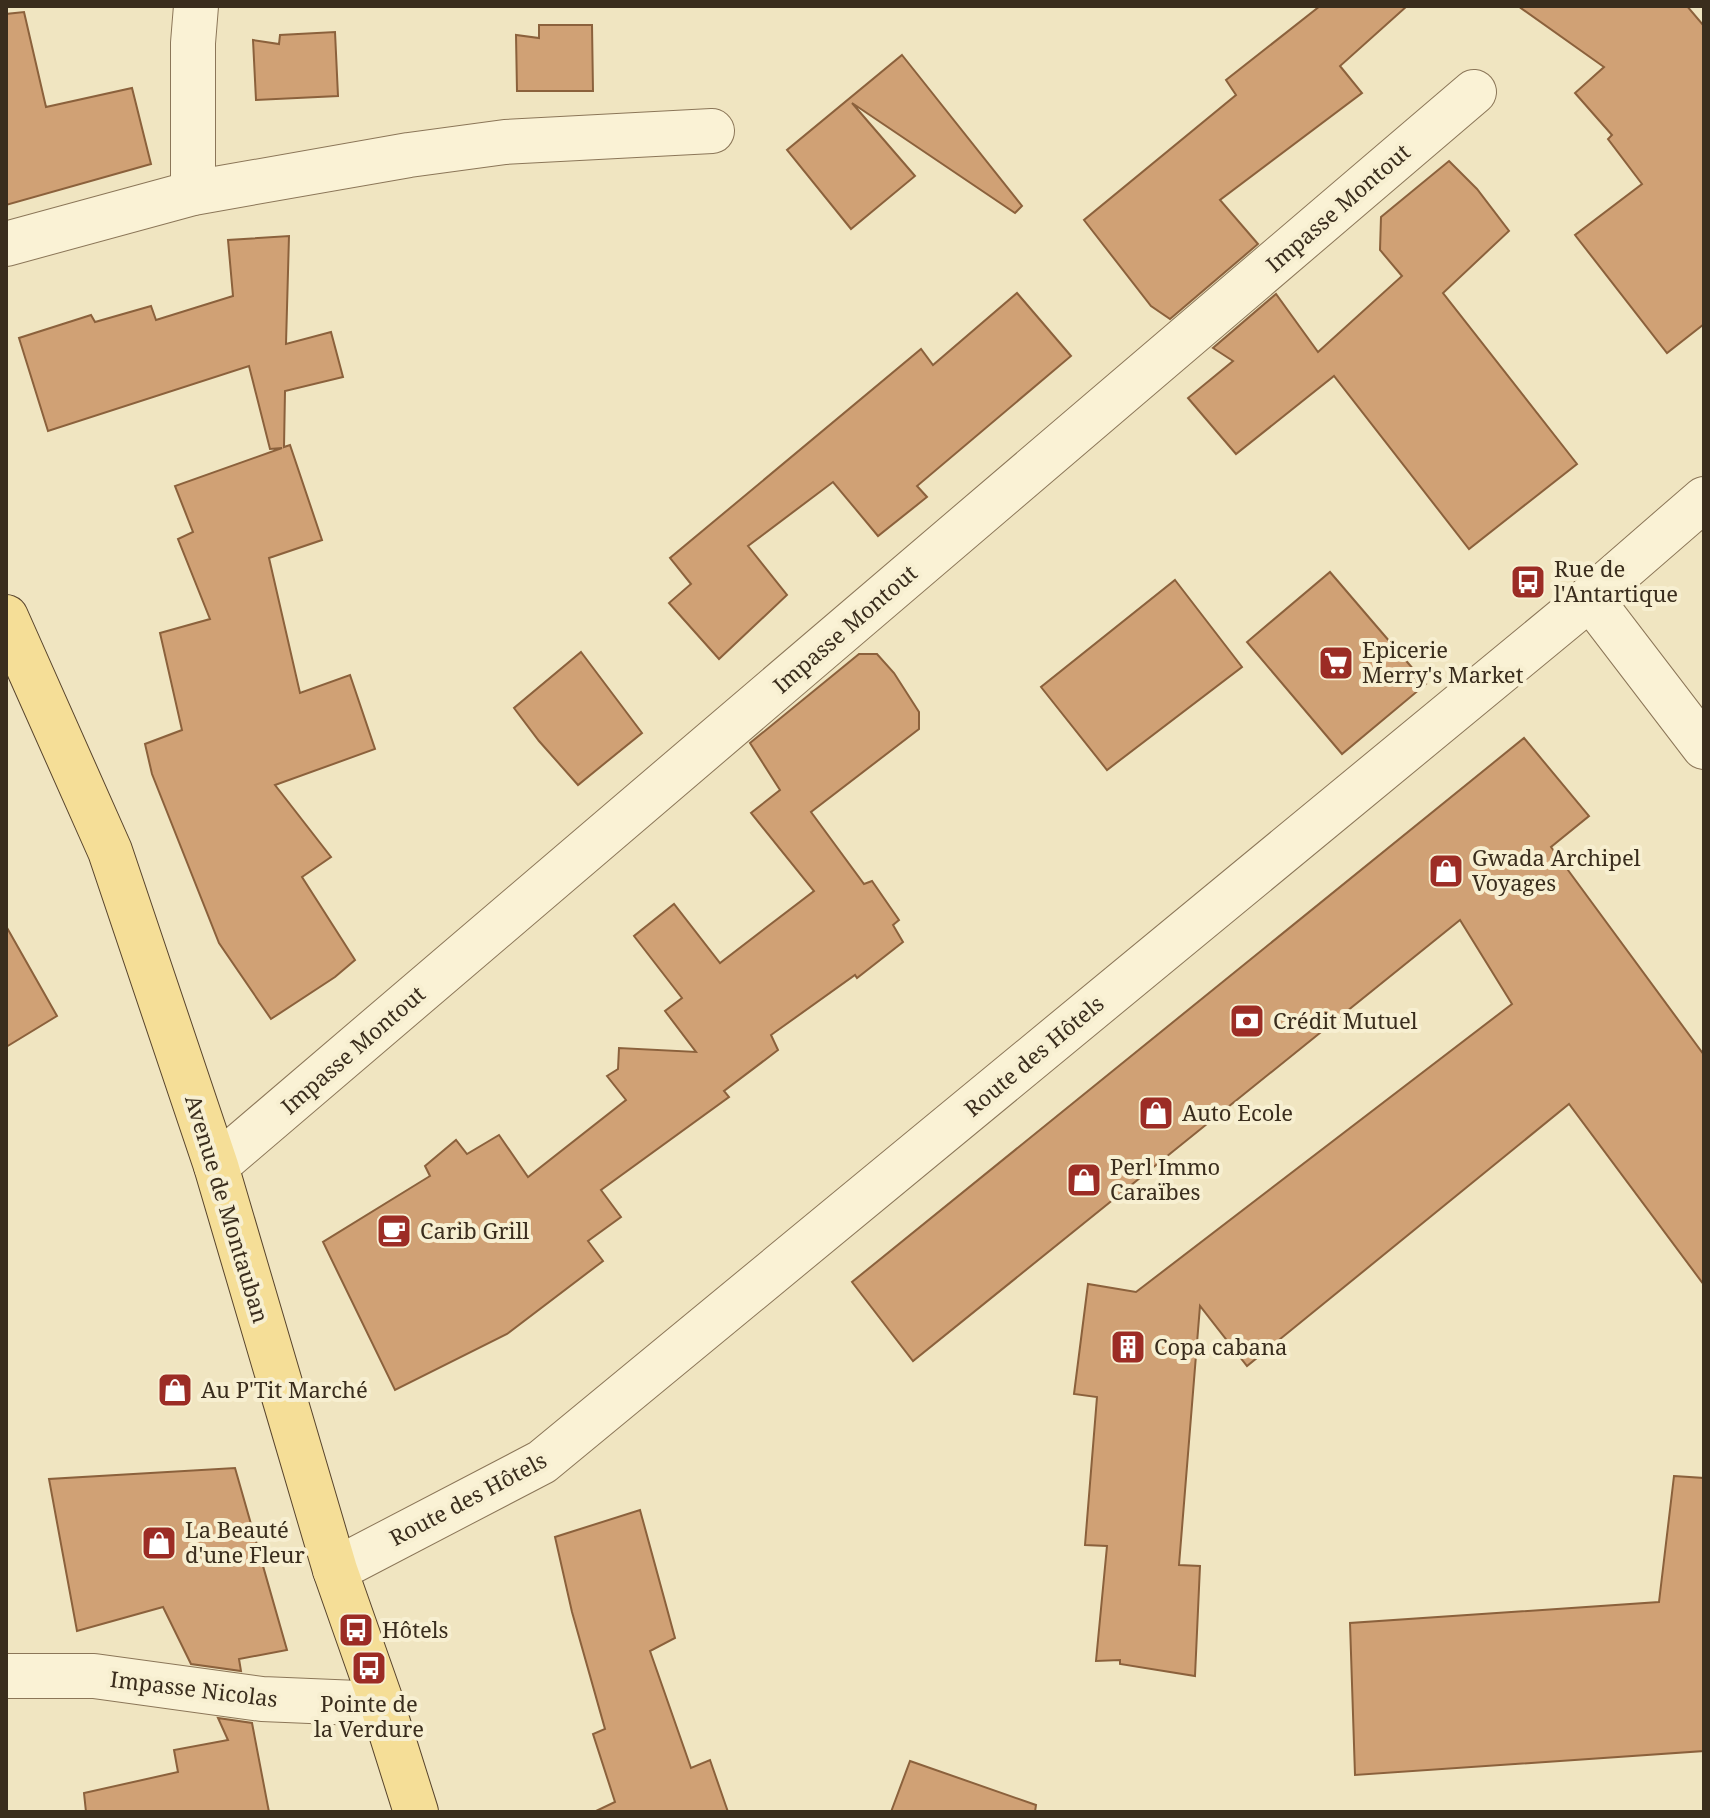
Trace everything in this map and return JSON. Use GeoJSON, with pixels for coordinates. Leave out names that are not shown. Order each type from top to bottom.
{"type":"FeatureCollection","features":[{"type":"Feature","properties":{"kind":"main road","name":"Avenue de Montauban"},"geometry":{"type":"LineString","coordinates":[[6,617],[110,851],[216,1166],[335,1570],[416,1812]]}},
{"type":"Feature","properties":{"kind":"street"},"geometry":{"type":"LineString","coordinates":[[193,193],[193,43],[196,6]]}},
{"type":"Feature","properties":{"kind":"street","name":"Impasse Montout"},"geometry":{"type":"LineString","coordinates":[[216,1166],[1474,92]]}},
{"type":"Feature","properties":{"kind":"street"},"geometry":{"type":"LineString","coordinates":[[6,244],[193,193],[409,155],[505,142],[712,131]]}},
{"type":"Feature","properties":{"kind":"street","name":"Route des Hôtels"},"geometry":{"type":"LineString","coordinates":[[335,1570],[542,1462],[1590,598],[1704,499]]}},
{"type":"Feature","properties":{"kind":"street"},"geometry":{"type":"LineString","coordinates":[[1590,598],[1704,747]]}},
{"type":"Feature","properties":{"kind":"street","name":"Impasse Nicolas"},"geometry":{"type":"LineString","coordinates":[[6,1676],[94,1676],[262,1699],[382,1704]]}},
{"type":"Feature","properties":{"kind":"building"},"geometry":{"type":"Polygon","coordinates":[[[1320,6],[1407,6],[1340,66],[1362,93],[1220,200],[1258,244],[1170,319],[1151,306],[1084,220],[1236,95],[1226,80],[1320,6]]]}},
{"type":"Feature","properties":{"kind":"building"},"geometry":{"type":"Polygon","coordinates":[[[1518,6],[1687,6],[1704,26],[1704,324],[1667,353],[1575,235],[1642,184],[1608,139],[1612,135],[1575,93],[1604,67],[1518,6]]]}},
{"type":"Feature","properties":{"kind":"building"},"geometry":{"type":"Polygon","coordinates":[[[24,12],[46,107],[132,88],[151,164],[6,205],[6,14],[24,12]]]}},
{"type":"Feature","properties":{"kind":"building"},"geometry":{"type":"Polygon","coordinates":[[[539,25],[592,25],[593,91],[517,91],[516,35],[539,38],[539,25]]]}},
{"type":"Feature","properties":{"kind":"building"},"geometry":{"type":"Polygon","coordinates":[[[335,32],[338,96],[256,100],[253,40],[279,44],[280,35],[335,32]]]}},
{"type":"Feature","properties":{"kind":"building"},"geometry":{"type":"Polygon","coordinates":[[[902,55],[1022,206],[1015,213],[852,103],[915,176],[851,229],[787,150],[902,55]]]}},
{"type":"Feature","properties":{"kind":"building"},"geometry":{"type":"Polygon","coordinates":[[[1449,161],[1477,189],[1509,231],[1443,293],[1577,464],[1469,549],[1334,376],[1236,454],[1188,398],[1233,361],[1213,348],[1276,294],[1318,352],[1402,276],[1380,250],[1381,217],[1449,161]]]}},
{"type":"Feature","properties":{"kind":"building"},"geometry":{"type":"Polygon","coordinates":[[[289,236],[286,344],[331,332],[343,377],[285,391],[284,447],[290,445],[322,540],[269,558],[300,693],[350,675],[375,749],[275,785],[331,857],[302,877],[355,960],[335,977],[271,1019],[219,943],[152,774],[145,744],[182,730],[160,633],[210,619],[178,539],[193,532],[175,486],[282,448],[270,449],[249,366],[48,431],[19,338],[91,315],[95,322],[151,306],[156,320],[233,296],[228,240],[289,236]]]}},
{"type":"Feature","properties":{"kind":"building"},"geometry":{"type":"Polygon","coordinates":[[[1017,293],[1071,356],[917,486],[927,497],[878,536],[833,482],[748,546],[787,595],[719,659],[669,603],[691,584],[670,558],[921,349],[933,365],[1017,293]]]}},
{"type":"Feature","properties":{"kind":"building","name":"Epicerie Merry's Market"},"geometry":{"type":"Polygon","coordinates":[[[1330,572],[1426,684],[1342,754],[1247,642],[1330,572]]]}},
{"type":"Feature","properties":{"kind":"building"},"geometry":{"type":"Polygon","coordinates":[[[1175,580],[1242,667],[1107,770],[1041,687],[1175,580]]]}},
{"type":"Feature","properties":{"kind":"building"},"geometry":{"type":"Polygon","coordinates":[[[581,652],[642,733],[578,785],[514,708],[581,652]]]}},
{"type":"Feature","properties":{"kind":"building"},"geometry":{"type":"Polygon","coordinates":[[[859,654],[877,654],[894,673],[919,712],[919,729],[811,812],[864,884],[872,881],[899,920],[893,925],[903,942],[857,978],[855,975],[771,1035],[778,1050],[724,1091],[729,1097],[601,1190],[621,1217],[588,1241],[603,1261],[507,1334],[395,1390],[323,1242],[430,1176],[425,1166],[456,1140],[467,1154],[499,1135],[528,1177],[626,1100],[607,1076],[618,1069],[619,1048],[696,1052],[665,1011],[682,998],[634,936],[674,904],[720,963],[814,891],[751,813],[780,790],[750,743],[859,654]]]}},
{"type":"Feature","properties":{"kind":"building"},"geometry":{"type":"Polygon","coordinates":[[[1524,738],[1589,816],[1551,847],[1704,1055],[1704,1285],[1569,1104],[1247,1366],[1200,1306],[1179,1565],[1200,1566],[1195,1676],[1120,1664],[1120,1660],[1096,1661],[1107,1546],[1085,1545],[1097,1397],[1074,1394],[1088,1284],[1136,1292],[1512,1004],[1460,920],[913,1361],[852,1282],[1524,738]]]}},
{"type":"Feature","properties":{"kind":"building"},"geometry":{"type":"Polygon","coordinates":[[[6,926],[57,1016],[6,1047],[6,926]]]}},
{"type":"Feature","properties":{"kind":"building","name":"La Beauté d'une Fleur"},"geometry":{"type":"Polygon","coordinates":[[[235,1468],[287,1650],[239,1659],[241,1671],[191,1664],[163,1607],[77,1631],[49,1479],[235,1468]]]}},
{"type":"Feature","properties":{"kind":"building"},"geometry":{"type":"Polygon","coordinates":[[[1674,1476],[1704,1478],[1704,1751],[1355,1775],[1350,1623],[1659,1602],[1674,1476]]]}},
{"type":"Feature","properties":{"kind":"building"},"geometry":{"type":"Polygon","coordinates":[[[640,1510],[675,1638],[650,1651],[691,1768],[710,1760],[728,1812],[594,1812],[615,1802],[593,1734],[605,1729],[572,1612],[555,1537],[640,1510]]]}},
{"type":"Feature","properties":{"kind":"building"},"geometry":{"type":"Polygon","coordinates":[[[218,1718],[252,1723],[269,1812],[86,1812],[84,1793],[178,1772],[174,1750],[228,1740],[218,1718]]]}},
{"type":"Feature","properties":{"kind":"building"},"geometry":{"type":"Polygon","coordinates":[[[910,1761],[1036,1805],[1035,1812],[891,1812],[910,1761]]]}},
{"type":"Feature","properties":{"kind":"place","name":"Rue de l'Antartique"},"geometry":{"type":"Point","coordinates":[1528,582]}},
{"type":"Feature","properties":{"kind":"place","name":"Epicerie Merry's Market"},"geometry":{"type":"Point","coordinates":[1336,663]}},
{"type":"Feature","properties":{"kind":"place","name":"Gwada Archipel Voyages"},"geometry":{"type":"Point","coordinates":[1446,871]}},
{"type":"Feature","properties":{"kind":"place","name":"Crédit Mutuel"},"geometry":{"type":"Point","coordinates":[1247,1021]}},
{"type":"Feature","properties":{"kind":"place","name":"Auto Ecole"},"geometry":{"type":"Point","coordinates":[1156,1113]}},
{"type":"Feature","properties":{"kind":"place","name":"Perl Immo Caraïbes"},"geometry":{"type":"Point","coordinates":[1084,1180]}},
{"type":"Feature","properties":{"kind":"place","name":"Carib Grill"},"geometry":{"type":"Point","coordinates":[394,1231]}},
{"type":"Feature","properties":{"kind":"place","name":"Copa cabana"},"geometry":{"type":"Point","coordinates":[1128,1347]}},
{"type":"Feature","properties":{"kind":"place","name":"Au P'Tit Marché"},"geometry":{"type":"Point","coordinates":[175,1390]}},
{"type":"Feature","properties":{"kind":"place","name":"La Beauté d'une Fleur"},"geometry":{"type":"Point","coordinates":[159,1543]}},
{"type":"Feature","properties":{"kind":"place","name":"Hôtels"},"geometry":{"type":"Point","coordinates":[356,1630]}},
{"type":"Feature","properties":{"kind":"place","name":"Pointe de la Verdure"},"geometry":{"type":"Point","coordinates":[369,1668]}}]}
